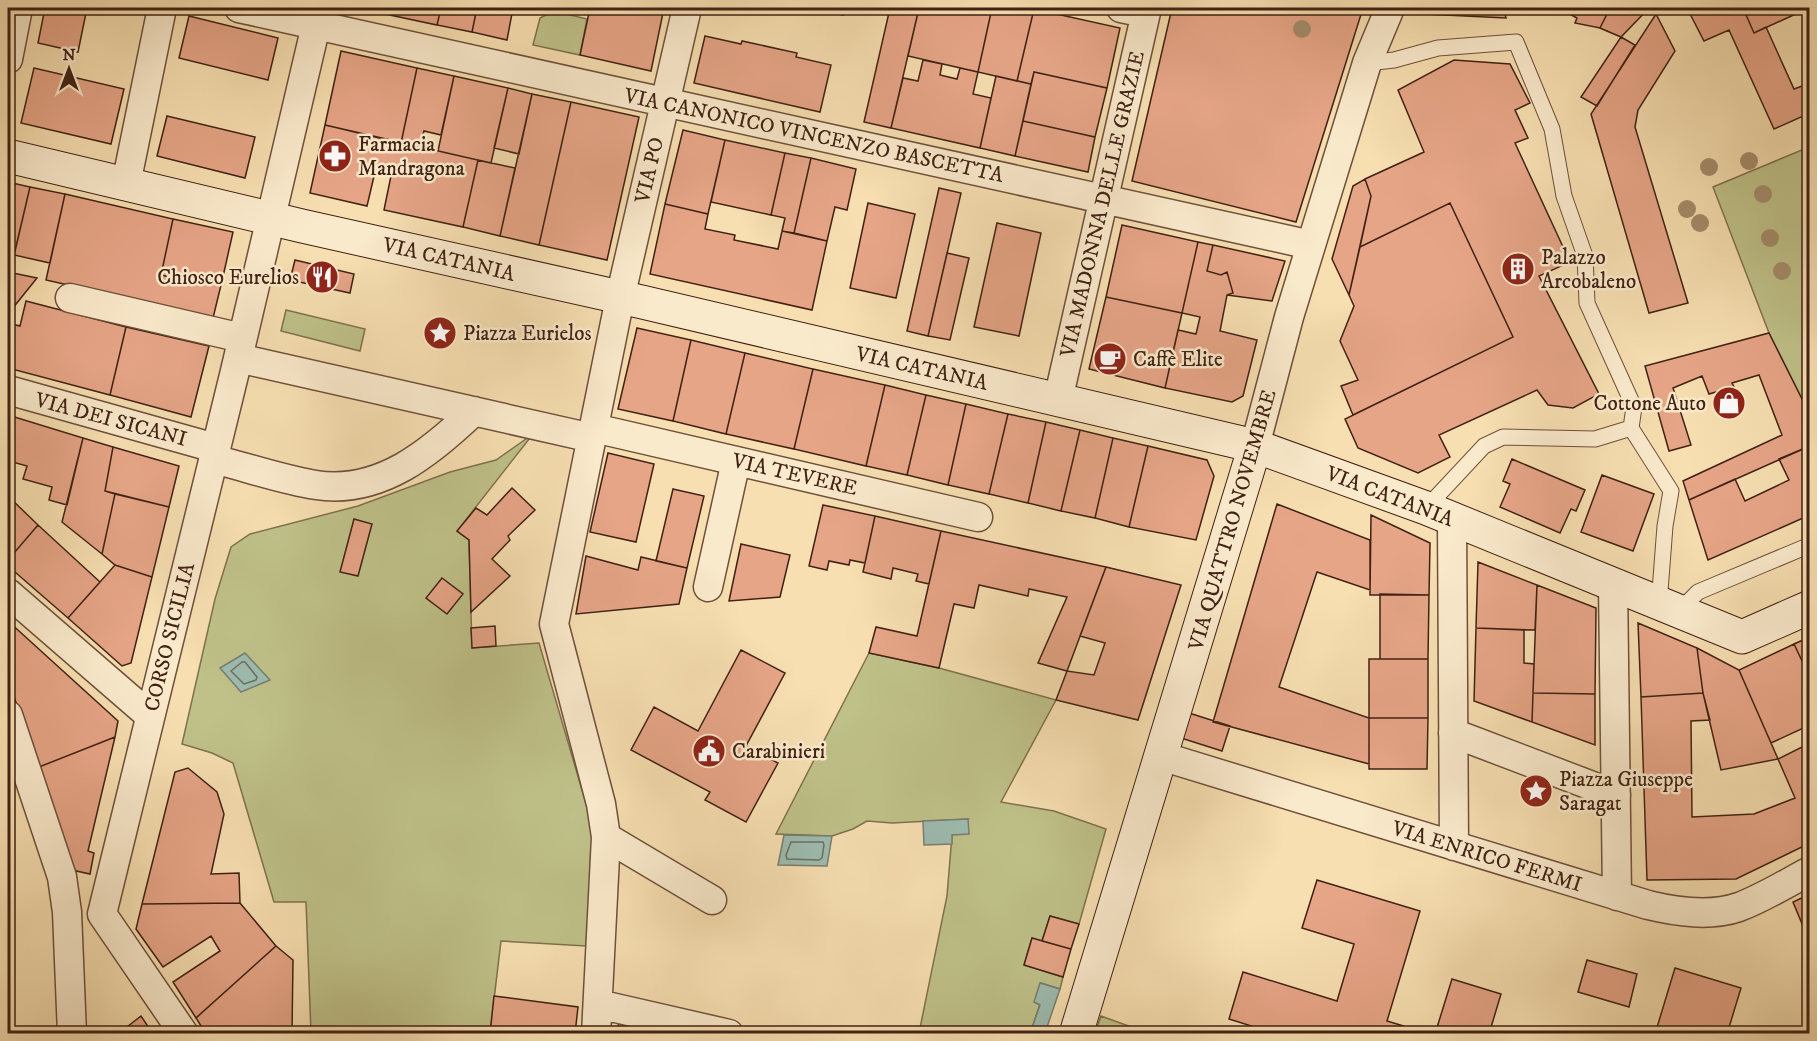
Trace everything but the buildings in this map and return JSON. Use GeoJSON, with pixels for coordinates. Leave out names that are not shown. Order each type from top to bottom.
{"type":"FeatureCollection","features":[{"type":"Feature","properties":{"kind":"street"},"geometry":{"type":"LineString","coordinates":[[8,59],[18,8]]}},
{"type":"Feature","properties":{"kind":"street"},"geometry":{"type":"LineString","coordinates":[[126,184],[162,8]]}},
{"type":"Feature","properties":{"kind":"street","name":"VIA CANONICO VINCENZO BASCETTA"},"geometry":{"type":"LineString","coordinates":[[239,8],[318,16],[665,102],[1311,245]]}},
{"type":"Feature","properties":{"kind":"street","name":"VIA PO"},"geometry":{"type":"LineString","coordinates":[[596,1034],[606,837],[601,804],[554,624],[597,437],[620,298],[687,8]]}},
{"type":"Feature","properties":{"kind":"street","name":"VIA QUATTRO NOVEMBRE"},"geometry":{"type":"LineString","coordinates":[[1076,1034],[1255,446],[1289,317],[1311,245],[1367,63],[1390,8]]}},
{"type":"Feature","properties":{"kind":"street","name":"VIA MADONNA DELLE GRAZIE"},"geometry":{"type":"LineString","coordinates":[[1058,400],[1102,199],[1138,9]]}},
{"type":"Feature","properties":{"kind":"street","name":"CORSO SICILIA"},"geometry":{"type":"LineString","coordinates":[[102,914],[240,348],[318,16]]}},
{"type":"Feature","properties":{"kind":"street","name":"VIA CATANIA"},"geometry":{"type":"LineString","coordinates":[[8,156],[1255,446],[1439,514],[1742,637],[1809,607]]}},
{"type":"Feature","properties":{"kind":"street","name":"VIA TEVERE"},"geometry":{"type":"LineString","coordinates":[[70,298],[240,348],[474,411],[597,437],[736,461],[978,517]]}},
{"type":"Feature","properties":{"kind":"street","name":"VIA DEI SICANI"},"geometry":{"type":"LineString","coordinates":[[8,390],[316,485],[344,487],[376,480],[406,467],[435,446],[474,411]]}},
{"type":"Feature","properties":{"kind":"street"},"geometry":{"type":"LineString","coordinates":[[708,587],[736,461]]}},
{"type":"Feature","properties":{"kind":"street"},"geometry":{"type":"LineString","coordinates":[[1439,514],[1453,698],[1454,846]]}},
{"type":"Feature","properties":{"kind":"street"},"geometry":{"type":"LineString","coordinates":[[1613,584],[1617,896]]}},
{"type":"Feature","properties":{"kind":"street"},"geometry":{"type":"LineString","coordinates":[[8,593],[150,716]]}},
{"type":"Feature","properties":{"kind":"street"},"geometry":{"type":"LineString","coordinates":[[8,715],[62,877],[67,912],[72,1034]]}},
{"type":"Feature","properties":{"kind":"street"},"geometry":{"type":"LineString","coordinates":[[1453,733],[1616,795]]}},
{"type":"Feature","properties":{"kind":"street","name":"VIA ENRICO FERMI"},"geometry":{"type":"LineString","coordinates":[[1161,756],[1676,912],[1702,913],[1738,907],[1809,871]]}},
{"type":"Feature","properties":{"kind":"street"},"geometry":{"type":"LineString","coordinates":[[606,837],[712,900]]}},
{"type":"Feature","properties":{"kind":"street"},"geometry":{"type":"LineString","coordinates":[[67,912],[102,914],[184,1034]]}},
{"type":"Feature","properties":{"kind":"street"},"geometry":{"type":"LineString","coordinates":[[598,1004],[729,1034]]}},
{"type":"Feature","properties":{"kind":"lane"},"geometry":{"type":"LineString","coordinates":[[1367,63],[1394,60],[1438,48],[1516,42],[1552,129],[1564,196],[1585,256],[1587,303],[1635,407],[1631,428],[1671,491],[1665,526],[1669,608],[1698,592],[1809,545]]}},
{"type":"Feature","properties":{"kind":"lane"},"geometry":{"type":"LineString","coordinates":[[1439,514],[1484,446],[1503,437],[1595,439],[1631,428]]}},
{"type":"Feature","properties":{"kind":"green space"},"geometry":{"type":"Polygon","coordinates":[[[554,11],[587,19],[580,55],[533,45],[540,18],[554,11]]]}},
{"type":"Feature","properties":{"kind":"green space"},"geometry":{"type":"Polygon","coordinates":[[[1809,147],[1809,415],[1769,333],[1713,187],[1809,147]]]}},
{"type":"Feature","properties":{"kind":"green space"},"geometry":{"type":"Polygon","coordinates":[[[286,310],[365,329],[360,351],[281,331],[286,310]]]}},
{"type":"Feature","properties":{"kind":"green space"},"geometry":{"type":"Polygon","coordinates":[[[533,434],[457,531],[469,540],[472,648],[539,643],[589,814],[593,835],[586,946],[501,941],[490,1033],[311,1033],[306,902],[274,902],[233,763],[212,753],[182,744],[215,599],[231,547],[250,534],[358,506],[450,472],[496,460],[533,434]]]}},
{"type":"Feature","properties":{"kind":"green space"},"geometry":{"type":"Polygon","coordinates":[[[869,653],[939,668],[1056,700],[1001,802],[1054,811],[1106,829],[1079,924],[1050,916],[1042,941],[1032,938],[1024,965],[1063,977],[1060,989],[1041,983],[1040,1004],[1031,1031],[1038,1034],[919,1033],[947,896],[952,835],[968,819],[892,823],[867,821],[853,829],[832,836],[776,834],[869,653]]]}},
{"type":"Feature","properties":{"kind":"green space"},"geometry":{"type":"Polygon","coordinates":[[[1101,1016],[1148,1033],[1095,1033],[1101,1016]]]}},
{"type":"Feature","properties":{"kind":"water"},"geometry":{"type":"Polygon","coordinates":[[[245,653],[270,680],[241,692],[220,668],[245,653]]]}},
{"type":"Feature","properties":{"kind":"water"},"geometry":{"type":"Polygon","coordinates":[[[968,819],[969,834],[952,835],[952,844],[924,845],[923,821],[968,819]]]}},
{"type":"Feature","properties":{"kind":"water"},"geometry":{"type":"Polygon","coordinates":[[[784,835],[832,836],[827,866],[778,865],[784,835]]]}},
{"type":"Feature","properties":{"kind":"water"},"geometry":{"type":"Polygon","coordinates":[[[1040,983],[1060,989],[1045,1033],[1031,1031],[1040,1005],[1034,1002],[1040,983]]]}},
{"type":"Feature","properties":{"kind":"place","name":"Farmacia Mandragona"},"geometry":{"type":"Point","coordinates":[335,156]}},
{"type":"Feature","properties":{"kind":"place","name":"Palazzo Arcobaleno"},"geometry":{"type":"Point","coordinates":[1518,269]}},
{"type":"Feature","properties":{"kind":"place","name":"Chiosco Eurelios"},"geometry":{"type":"Point","coordinates":[322,277]}},
{"type":"Feature","properties":{"kind":"place","name":"Piazza Eurielos"},"geometry":{"type":"Point","coordinates":[440,333]}},
{"type":"Feature","properties":{"kind":"place","name":"Caffè Elite"},"geometry":{"type":"Point","coordinates":[1110,359]}},
{"type":"Feature","properties":{"kind":"place","name":"Cottone Auto"},"geometry":{"type":"Point","coordinates":[1729,403]}},
{"type":"Feature","properties":{"kind":"place","name":"Carabinieri"},"geometry":{"type":"Point","coordinates":[709,751]}},
{"type":"Feature","properties":{"kind":"place","name":"Piazza Giuseppe Saragat"},"geometry":{"type":"Point","coordinates":[1536,791]}}]}
